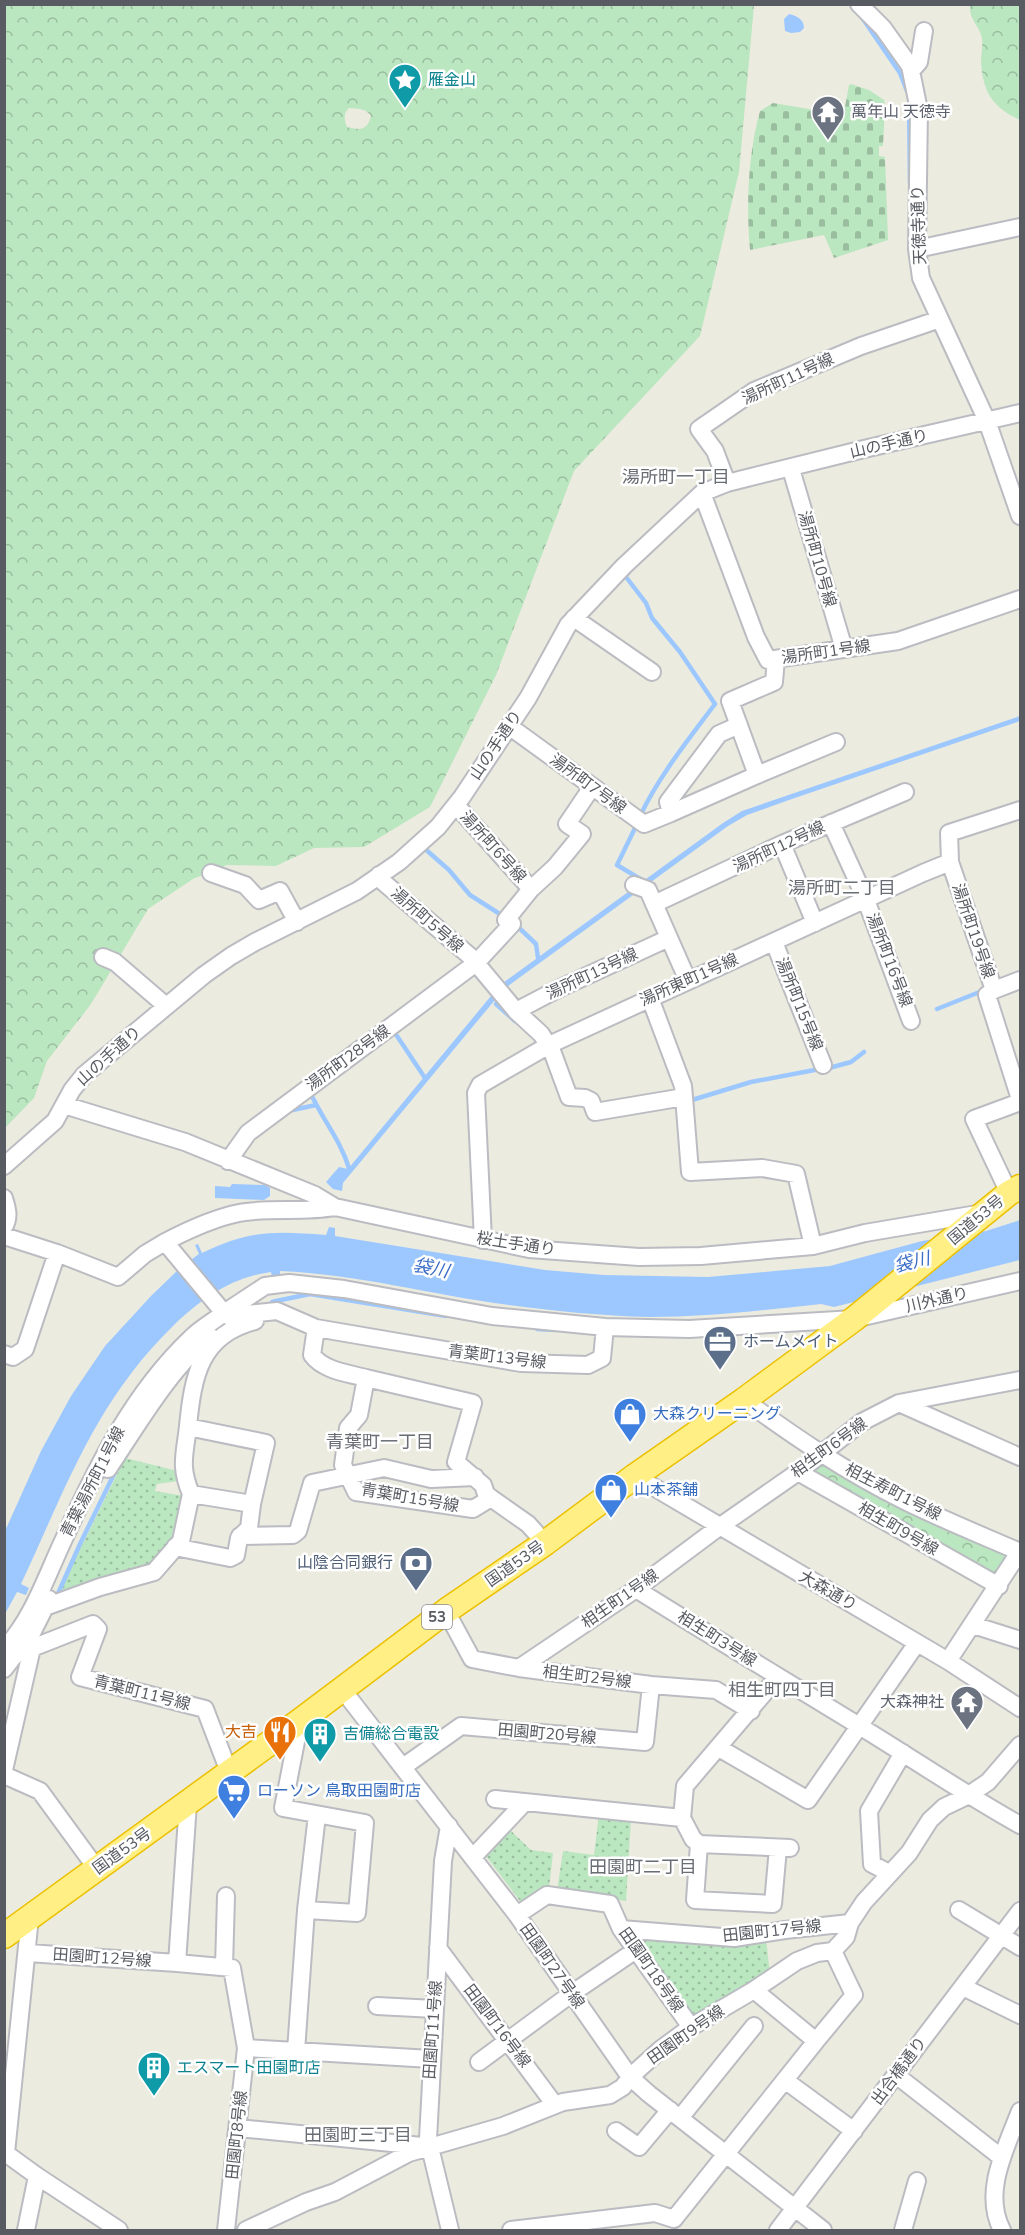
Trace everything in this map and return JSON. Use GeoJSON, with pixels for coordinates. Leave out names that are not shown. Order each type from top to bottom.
{"type":"FeatureCollection","features":[{"type":"Feature","properties":{"kind":"highway","name":"国道53号"},"geometry":{"type":"LineString","coordinates":[[4,1936],[300,1722],[446,1611],[545,1543],[854,1319],[1015,1190]]}},
{"type":"Feature","properties":{"kind":"street","name":"天徳寺通り"},"geometry":{"type":"LineString","coordinates":[[859,4],[880,18],[910,66],[919,110],[917,249],[921,279],[987,421],[1020,516]]}},
{"type":"Feature","properties":{"kind":"street"},"geometry":{"type":"LineString","coordinates":[[911,71],[919,62],[924,31]]}},
{"type":"Feature","properties":{"kind":"street"},"geometry":{"type":"LineString","coordinates":[[917,249],[1020,227]]}},
{"type":"Feature","properties":{"kind":"street","name":"湯所町11号線"},"geometry":{"type":"LineString","coordinates":[[727,483],[715,451],[699,429],[754,392],[861,346],[940,319]]}},
{"type":"Feature","properties":{"kind":"street","name":"山の手通り"},"geometry":{"type":"LineString","coordinates":[[4,1166],[55,1120],[72,1090],[84,1076],[189,986],[231,956],[357,891],[399,862],[438,827],[456,805],[528,698],[568,625],[624,566],[702,493],[727,483],[1020,413]]}},
{"type":"Feature","properties":{"kind":"street","name":"湯所町10号線"},"geometry":{"type":"LineString","coordinates":[[791,469],[844,649]]}},
{"type":"Feature","properties":{"kind":"street","name":"湯所町1号線"},"geometry":{"type":"LineString","coordinates":[[702,493],[756,637],[768,660],[898,641],[1020,599]]}},
{"type":"Feature","properties":{"kind":"street"},"geometry":{"type":"LineString","coordinates":[[574,618],[652,672]]}},
{"type":"Feature","properties":{"kind":"street"},"geometry":{"type":"LineString","coordinates":[[757,775],[730,701],[774,682],[776,658]]}},
{"type":"Feature","properties":{"kind":"street","name":"湯所町7号線"},"geometry":{"type":"LineString","coordinates":[[509,726],[644,824],[671,813]]}},
{"type":"Feature","properties":{"kind":"street"},"geometry":{"type":"LineString","coordinates":[[739,726],[719,734],[668,802],[671,813],[836,742]]}},
{"type":"Feature","properties":{"kind":"street"},"geometry":{"type":"LineString","coordinates":[[531,889],[555,867],[582,834],[567,824],[592,787]]}},
{"type":"Feature","properties":{"kind":"street","name":"湯所町12号線"},"geometry":{"type":"LineString","coordinates":[[688,981],[669,938],[645,893],[782,844],[905,792]]}},
{"type":"Feature","properties":{"kind":"street","name":"湯所町6号線"},"geometry":{"type":"LineString","coordinates":[[456,805],[531,889]]}},
{"type":"Feature","properties":{"kind":"street"},"geometry":{"type":"LineString","coordinates":[[950,862],[950,833],[1020,810]]}},
{"type":"Feature","properties":{"kind":"street","name":"湯所町16号線"},"geometry":{"type":"LineString","coordinates":[[831,823],[866,900],[912,1021]]}},
{"type":"Feature","properties":{"kind":"street"},"geometry":{"type":"LineString","coordinates":[[782,844],[815,923]]}},
{"type":"Feature","properties":{"kind":"street","name":"湯所東町1号線"},"geometry":{"type":"LineString","coordinates":[[483,1240],[476,1093],[480,1085],[549,1045],[950,862]]}},
{"type":"Feature","properties":{"kind":"street","name":"湯所町19号線"},"geometry":{"type":"LineString","coordinates":[[950,862],[994,990],[987,995],[1020,1100],[974,1119],[1015,1190]]}},
{"type":"Feature","properties":{"kind":"street"},"geometry":{"type":"LineString","coordinates":[[211,873],[239,882],[259,900],[280,891],[297,922]]}},
{"type":"Feature","properties":{"kind":"street","name":"湯所町5号線"},"geometry":{"type":"LineString","coordinates":[[379,875],[382,881],[476,963],[516,1011],[541,1034],[549,1045]]}},
{"type":"Feature","properties":{"kind":"street","name":"湯所町28号線"},"geometry":{"type":"LineString","coordinates":[[228,1161],[248,1132],[476,963],[512,924],[506,920],[531,889]]}},
{"type":"Feature","properties":{"kind":"street","name":"湯所町13号線"},"geometry":{"type":"LineString","coordinates":[[516,1011],[669,938]]}},
{"type":"Feature","properties":{"kind":"street","name":"湯所町15号線"},"geometry":{"type":"LineString","coordinates":[[774,942],[824,1065]]}},
{"type":"Feature","properties":{"kind":"street"},"geometry":{"type":"LineString","coordinates":[[103,957],[115,962],[165,1005]]}},
{"type":"Feature","properties":{"kind":"street"},"geometry":{"type":"LineString","coordinates":[[994,990],[1020,980]]}},
{"type":"Feature","properties":{"kind":"street"},"geometry":{"type":"LineString","coordinates":[[650,998],[683,1086],[690,1172],[762,1168],[796,1174],[813,1246]]}},
{"type":"Feature","properties":{"kind":"street"},"geometry":{"type":"LineString","coordinates":[[549,1045],[569,1098],[585,1098],[591,1101],[595,1112],[684,1097]]}},
{"type":"Feature","properties":{"kind":"street","name":"桜土手通り"},"geometry":{"type":"LineString","coordinates":[[64,1105],[185,1142],[315,1195],[335,1208],[529,1249],[639,1257],[701,1256],[813,1246],[865,1233],[987,1213]]}},
{"type":"Feature","properties":{"kind":"street"},"geometry":{"type":"LineString","coordinates":[[4,1198],[8,1210],[4,1227]]}},
{"type":"Feature","properties":{"kind":"street"},"geometry":{"type":"LineString","coordinates":[[4,1236],[57,1253],[118,1277],[145,1254],[171,1248],[201,1226],[239,1213],[275,1210],[313,1211],[335,1208]]}},
{"type":"Feature","properties":{"kind":"street"},"geometry":{"type":"LineString","coordinates":[[171,1248],[221,1310]]}},
{"type":"Feature","properties":{"kind":"street"},"geometry":{"type":"LineString","coordinates":[[4,1354],[13,1357],[25,1349],[57,1253]]}},
{"type":"Feature","properties":{"kind":"street","name":"川外通り"},"geometry":{"type":"LineString","coordinates":[[854,1319],[1020,1281]]}},
{"type":"Feature","properties":{"kind":"street","name":"青葉湯所町1号線"},"geometry":{"type":"LineString","coordinates":[[4,1649],[23,1623],[37,1598],[82,1499],[115,1436],[154,1378],[221,1310],[265,1286],[289,1283],[344,1289],[492,1316],[605,1327]]}},
{"type":"Feature","properties":{"kind":"street","name":"青葉町13号線"},"geometry":{"type":"LineString","coordinates":[[221,1310],[228,1316],[277,1311],[316,1328],[521,1363],[588,1365],[602,1358],[605,1327]]}},
{"type":"Feature","properties":{"kind":"street"},"geometry":{"type":"LineString","coordinates":[[82,1499],[92,1492],[157,1397],[189,1357],[208,1339],[237,1326],[282,1313]]}},
{"type":"Feature","properties":{"kind":"street"},"geometry":{"type":"LineString","coordinates":[[605,1327],[689,1329],[854,1319]]}},
{"type":"Feature","properties":{"kind":"street"},"geometry":{"type":"LineString","coordinates":[[316,1328],[312,1355],[317,1362],[366,1378],[473,1403],[456,1462],[483,1485],[486,1494],[528,1524],[545,1543]]}},
{"type":"Feature","properties":{"kind":"street"},"geometry":{"type":"LineString","coordinates":[[45,1607],[100,1587],[154,1572],[181,1541],[191,1494],[183,1474],[183,1454],[194,1384],[199,1366],[213,1345],[229,1330]]}},
{"type":"Feature","properties":{"kind":"street","name":"青葉町15号線"},"geometry":{"type":"LineString","coordinates":[[366,1378],[359,1415],[348,1428],[343,1465],[356,1492],[473,1509],[491,1498]]}},
{"type":"Feature","properties":{"kind":"street","name":"相生町6号線"},"geometry":{"type":"LineString","coordinates":[[719,1527],[798,1472],[862,1422],[899,1403],[1020,1380]]}},
{"type":"Feature","properties":{"kind":"street","name":"相生寿町1号線"},"geometry":{"type":"LineString","coordinates":[[744,1400],[820,1454],[905,1501],[1020,1552]]}},
{"type":"Feature","properties":{"kind":"street"},"geometry":{"type":"LineString","coordinates":[[899,1403],[1020,1457]]}},
{"type":"Feature","properties":{"kind":"street"},"geometry":{"type":"LineString","coordinates":[[175,1547],[230,1558],[236,1555],[240,1536],[249,1528],[266,1443],[188,1427]]}},
{"type":"Feature","properties":{"kind":"street"},"geometry":{"type":"LineString","coordinates":[[240,1536],[293,1535],[298,1531],[312,1483],[384,1468],[431,1479],[475,1478]]}},
{"type":"Feature","properties":{"kind":"street","name":"相生町9号線"},"geometry":{"type":"LineString","coordinates":[[798,1472],[999,1586]]}},
{"type":"Feature","properties":{"kind":"street","name":"大森通り"},"geometry":{"type":"LineString","coordinates":[[635,1476],[948,1661],[1020,1708]]}},
{"type":"Feature","properties":{"kind":"street"},"geometry":{"type":"LineString","coordinates":[[191,1494],[252,1504]]}},
{"type":"Feature","properties":{"kind":"street"},"geometry":{"type":"LineString","coordinates":[[4,1669],[32,1633],[45,1607],[72,1537],[71,1523]]}},
{"type":"Feature","properties":{"kind":"street","name":"相生町1号線"},"geometry":{"type":"LineString","coordinates":[[519,1668],[636,1589],[719,1527]]}},
{"type":"Feature","properties":{"kind":"street"},"geometry":{"type":"LineString","coordinates":[[948,1661],[1020,1552]]}},
{"type":"Feature","properties":{"kind":"street","name":"相生町3号線"},"geometry":{"type":"LineString","coordinates":[[636,1589],[777,1678],[860,1726],[967,1796],[1020,1825]]}},
{"type":"Feature","properties":{"kind":"street","name":"相生町2号線"},"geometry":{"type":"LineString","coordinates":[[446,1611],[472,1659],[519,1668],[651,1685],[716,1690],[751,1711]]}},
{"type":"Feature","properties":{"kind":"street","name":"青葉町11号線"},"geometry":{"type":"LineString","coordinates":[[4,1770],[11,1717],[32,1648],[93,1624],[98,1629],[80,1677],[205,1709],[229,1773]]}},
{"type":"Feature","properties":{"kind":"street"},"geometry":{"type":"LineString","coordinates":[[973,1626],[1020,1640]]}},
{"type":"Feature","properties":{"kind":"street"},"geometry":{"type":"LineString","coordinates":[[719,1748],[808,1800],[917,1643]]}},
{"type":"Feature","properties":{"kind":"street"},"geometry":{"type":"LineString","coordinates":[[699,1844],[695,1900],[773,1904],[784,1848],[699,1844],[693,1839],[682,1818],[685,1786],[777,1678]]}},
{"type":"Feature","properties":{"kind":"street","name":"田園町20号線"},"geometry":{"type":"LineString","coordinates":[[403,1767],[461,1726],[645,1742],[651,1685]]}},
{"type":"Feature","properties":{"kind":"street","name":"田園町27号線"},"geometry":{"type":"LineString","coordinates":[[342,1689],[517,1915],[630,2077],[726,2156],[823,2230]]}},
{"type":"Feature","properties":{"kind":"street"},"geometry":{"type":"LineString","coordinates":[[300,1722],[283,1808],[365,1823],[357,1913],[306,1910]]}},
{"type":"Feature","properties":{"kind":"street"},"geometry":{"type":"LineString","coordinates":[[512,2230],[655,2213],[680,2225],[726,2156],[854,1995],[833,1951],[846,1937],[850,1923],[864,1902],[909,1853],[930,1820],[944,1807],[988,1782],[1020,1744]]}},
{"type":"Feature","properties":{"kind":"street"},"geometry":{"type":"LineString","coordinates":[[890,1873],[872,1864],[869,1811],[903,1753]]}},
{"type":"Feature","properties":{"kind":"street"},"geometry":{"type":"LineString","coordinates":[[4,1775],[40,1791],[97,1869]]}},
{"type":"Feature","properties":{"kind":"street"},"geometry":{"type":"LineString","coordinates":[[495,1799],[682,1818]]}},
{"type":"Feature","properties":{"kind":"street"},"geometry":{"type":"LineString","coordinates":[[473,1857],[525,1802]]}},
{"type":"Feature","properties":{"kind":"street"},"geometry":{"type":"LineString","coordinates":[[188,1803],[177,1963],[224,1967],[226,1896]]}},
{"type":"Feature","properties":{"kind":"street"},"geometry":{"type":"LineString","coordinates":[[296,2051],[306,1910],[317,1815]]}},
{"type":"Feature","properties":{"kind":"street","name":"田園町11号線"},"geometry":{"type":"LineString","coordinates":[[449,1826],[443,1861],[428,2146],[450,2230]]}},
{"type":"Feature","properties":{"kind":"street","name":"田園町18号線"},"geometry":{"type":"LineString","coordinates":[[517,1915],[547,1895],[610,1904],[621,1929],[691,2027]]}},
{"type":"Feature","properties":{"kind":"street"},"geometry":{"type":"LineString","coordinates":[[959,1910],[1020,1947]]}},
{"type":"Feature","properties":{"kind":"street","name":"出合橋通り"},"geometry":{"type":"LineString","coordinates":[[778,2230],[1020,1911]]}},
{"type":"Feature","properties":{"kind":"street"},"geometry":{"type":"LineString","coordinates":[[30,1917],[5,2152],[119,2230]]}},
{"type":"Feature","properties":{"kind":"street","name":"田園町17号線"},"geometry":{"type":"LineString","coordinates":[[621,1929],[734,1938],[850,1923]]}},
{"type":"Feature","properties":{"kind":"street","name":"田園町16号線"},"geometry":{"type":"LineString","coordinates":[[438,1948],[555,2105]]}},
{"type":"Feature","properties":{"kind":"street"},"geometry":{"type":"LineString","coordinates":[[478,2062],[636,1950]]}},
{"type":"Feature","properties":{"kind":"street","name":"田園町9号線"},"geometry":{"type":"LineString","coordinates":[[246,2230],[306,2202],[335,2192],[409,2152],[503,2126],[555,2105],[610,2095],[623,2087],[630,2077],[661,2049],[691,2027],[754,1990],[797,1961],[817,1953],[833,1951]]}},
{"type":"Feature","properties":{"kind":"street","name":"田園町12号線"},"geometry":{"type":"LineString","coordinates":[[27,1953],[177,1963]]}},
{"type":"Feature","properties":{"kind":"street","name":"田園町8号線"},"geometry":{"type":"LineString","coordinates":[[224,1967],[231,1968],[246,2048],[226,2230]]}},
{"type":"Feature","properties":{"kind":"street"},"geometry":{"type":"LineString","coordinates":[[963,1987],[1020,2015]]}},
{"type":"Feature","properties":{"kind":"street"},"geometry":{"type":"LineString","coordinates":[[754,1990],[816,2041]]}},
{"type":"Feature","properties":{"kind":"street"},"geometry":{"type":"LineString","coordinates":[[377,2006],[435,2009]]}},
{"type":"Feature","properties":{"kind":"street"},"geometry":{"type":"LineString","coordinates":[[616,2131],[639,2147],[675,2114],[754,2026]]}},
{"type":"Feature","properties":{"kind":"street"},"geometry":{"type":"LineString","coordinates":[[246,2048],[432,2059]]}},
{"type":"Feature","properties":{"kind":"street"},"geometry":{"type":"LineString","coordinates":[[896,2075],[1002,2158]]}},
{"type":"Feature","properties":{"kind":"street"},"geometry":{"type":"LineString","coordinates":[[786,2081],[854,2131]]}},
{"type":"Feature","properties":{"kind":"street"},"geometry":{"type":"LineString","coordinates":[[1002,2230],[994,2202],[996,2181],[1020,2111]]}},
{"type":"Feature","properties":{"kind":"street"},"geometry":{"type":"LineString","coordinates":[[237,2128],[428,2146]]}},
{"type":"Feature","properties":{"kind":"street"},"geometry":{"type":"LineString","coordinates":[[27,2230],[37,2176]]}},
{"type":"Feature","properties":{"kind":"street"},"geometry":{"type":"LineString","coordinates":[[903,2230],[917,2181]]}},
{"type":"Feature","properties":{"kind":"green space"},"geometry":{"type":"Polygon","coordinates":[[[5,5],[754,5],[739,172],[700,336],[574,471],[496,675],[430,807],[364,847],[314,848],[276,866],[227,865],[193,879],[148,909],[91,1004],[47,1061],[34,1098],[5,1128],[5,5]],[[349,108],[345,115],[347,127],[359,129],[365,127],[371,116],[369,113],[349,108]]]}},
{"type":"Feature","properties":{"kind":"green space"},"geometry":{"type":"Polygon","coordinates":[[[970,5],[1020,5],[1020,120],[1002,110],[987,90],[982,73],[982,39],[971,15],[970,5]]]}},
{"type":"Feature","properties":{"kind":"green space"},"geometry":{"type":"Polygon","coordinates":[[[851,84],[869,90],[884,100],[883,146],[879,146],[879,156],[885,157],[888,240],[834,258],[824,235],[750,250],[749,180],[760,111],[773,103],[827,112],[845,107],[851,84]]]}},
{"type":"Feature","properties":{"kind":"green space"},"geometry":{"type":"Polygon","coordinates":[[[125,1458],[178,1471],[178,1481],[157,1484],[155,1491],[184,1496],[173,1542],[158,1565],[57,1596],[125,1458]]]}},
{"type":"Feature","properties":{"kind":"green space"},"geometry":{"type":"Polygon","coordinates":[[[814,1465],[821,1465],[912,1514],[1007,1556],[1007,1560],[996,1577],[810,1472],[814,1465]]]}},
{"type":"Feature","properties":{"kind":"green space"},"geometry":{"type":"Polygon","coordinates":[[[599,1814],[631,1819],[626,1901],[557,1891],[563,1851],[594,1855],[599,1814]]]}},
{"type":"Feature","properties":{"kind":"green space"},"geometry":{"type":"Polygon","coordinates":[[[506,1826],[531,1850],[553,1853],[549,1888],[527,1903],[520,1901],[486,1856],[487,1847],[506,1826]]]}},
{"type":"Feature","properties":{"kind":"green space"},"geometry":{"type":"Polygon","coordinates":[[[635,1934],[766,1938],[770,1974],[693,2022],[635,1934]]]}},
{"type":"Feature","properties":{"kind":"water"},"geometry":{"type":"Polygon","coordinates":[[[789,14],[803,22],[804,28],[800,32],[785,31],[784,19],[789,14]]]}},
{"type":"Feature","properties":{"kind":"water"},"geometry":{"type":"Polygon","coordinates":[[[1020,716],[1020,721],[747,815],[728,826],[504,989],[343,1183],[342,1191],[333,1189],[326,1182],[339,1167],[348,1169],[500,985],[723,823],[742,811],[1020,716]]]}},
{"type":"Feature","properties":{"kind":"water"},"geometry":{"type":"Polygon","coordinates":[[[232,1184],[265,1185],[270,1188],[270,1196],[264,1200],[215,1198],[215,1186],[230,1187],[232,1184]]]}},
{"type":"Feature","properties":{"kind":"water","name":"袋川"},"geometry":{"type":"Polygon","coordinates":[[[1020,1220],[1020,1260],[834,1307],[821,1304],[671,1317],[632,1316],[509,1305],[366,1280],[309,1273],[280,1271],[280,1278],[272,1278],[271,1272],[230,1284],[206,1298],[173,1326],[146,1355],[123,1385],[102,1416],[68,1480],[21,1584],[29,1588],[26,1595],[17,1592],[5,1614],[5,1531],[41,1451],[71,1396],[105,1346],[151,1296],[181,1267],[199,1254],[195,1245],[198,1244],[202,1253],[248,1236],[277,1233],[326,1235],[329,1227],[335,1228],[335,1236],[545,1270],[604,1275],[708,1277],[830,1266],[922,1241],[986,1231],[1020,1220]]]}},
{"type":"Feature","properties":{"kind":"waterway"},"geometry":{"type":"LineString","coordinates":[[863,19],[900,73],[907,91]]}},
{"type":"Feature","properties":{"kind":"waterway"},"geometry":{"type":"LineString","coordinates":[[909,102],[910,183]]}},
{"type":"Feature","properties":{"kind":"waterway"},"geometry":{"type":"LineString","coordinates":[[626,577],[646,603],[652,618],[680,652],[715,704],[665,772],[640,816]]}},
{"type":"Feature","properties":{"kind":"waterway"},"geometry":{"type":"LineString","coordinates":[[637,824],[617,865],[642,880]]}},
{"type":"Feature","properties":{"kind":"waterway"},"geometry":{"type":"LineString","coordinates":[[424,848],[449,870],[470,895],[503,916]]}},
{"type":"Feature","properties":{"kind":"waterway"},"geometry":{"type":"LineString","coordinates":[[515,924],[536,944],[538,958]]}},
{"type":"Feature","properties":{"kind":"waterway"},"geometry":{"type":"LineString","coordinates":[[937,1009],[982,991]]}},
{"type":"Feature","properties":{"kind":"waterway"},"geometry":{"type":"LineString","coordinates":[[496,1004],[519,1022]]}},
{"type":"Feature","properties":{"kind":"waterway"},"geometry":{"type":"LineString","coordinates":[[393,1030],[425,1078]]}},
{"type":"Feature","properties":{"kind":"waterway"},"geometry":{"type":"LineString","coordinates":[[829,1068],[851,1062],[864,1052]]}},
{"type":"Feature","properties":{"kind":"waterway"},"geometry":{"type":"LineString","coordinates":[[692,1100],[751,1082],[820,1069]]}},
{"type":"Feature","properties":{"kind":"waterway"},"geometry":{"type":"LineString","coordinates":[[310,1092],[341,1148],[349,1168]]}},
{"type":"Feature","properties":{"kind":"waterway"},"geometry":{"type":"LineString","coordinates":[[288,1111],[316,1105]]}},
{"type":"Feature","properties":{"kind":"waterway"},"geometry":{"type":"LineString","coordinates":[[274,1305],[272,1302],[310,1294],[446,1316]]}},
{"type":"Feature","properties":{"kind":"waterway"},"geometry":{"type":"LineString","coordinates":[[537,1329],[556,1330]]}},
{"type":"Feature","properties":{"kind":"waterway"},"geometry":{"type":"LineString","coordinates":[[56,1598],[116,1470]]}},
{"type":"Feature","properties":{"kind":"place","name":"雁金山"},"geometry":{"type":"Point","coordinates":[405,109]}},
{"type":"Feature","properties":{"kind":"place","name":"萬年山 天徳寺"},"geometry":{"type":"Point","coordinates":[828,141]}},
{"type":"Feature","properties":{"kind":"place","name":"ホームメイト"},"geometry":{"type":"Point","coordinates":[720,1371]}},
{"type":"Feature","properties":{"kind":"place","name":"大森クリーニング"},"geometry":{"type":"Point","coordinates":[630,1443]}},
{"type":"Feature","properties":{"kind":"place","name":"山本茶舗"},"geometry":{"type":"Point","coordinates":[611,1519]}},
{"type":"Feature","properties":{"kind":"place","name":"山陰合同銀行"},"geometry":{"type":"Point","coordinates":[416,1592]}},
{"type":"Feature","properties":{"kind":"place","name":"大森神社"},"geometry":{"type":"Point","coordinates":[967,1731]}},
{"type":"Feature","properties":{"kind":"place","name":"大吉"},"geometry":{"type":"Point","coordinates":[280,1761]}},
{"type":"Feature","properties":{"kind":"place","name":"吉備総合電設"},"geometry":{"type":"Point","coordinates":[320,1763]}},
{"type":"Feature","properties":{"kind":"place","name":"ローソン 鳥取田園町店"},"geometry":{"type":"Point","coordinates":[234,1820]}},
{"type":"Feature","properties":{"kind":"place","name":"エスマート田園町店"},"geometry":{"type":"Point","coordinates":[154,2097]}},
{"type":"Feature","properties":{"kind":"district","name":"湯所町一丁目"},"geometry":{"type":"Point","coordinates":[676,477]}},
{"type":"Feature","properties":{"kind":"district","name":"湯所町二丁目"},"geometry":{"type":"Point","coordinates":[842,888]}},
{"type":"Feature","properties":{"kind":"district","name":"青葉町一丁目"},"geometry":{"type":"Point","coordinates":[380,1442]}},
{"type":"Feature","properties":{"kind":"district","name":"相生町四丁目"},"geometry":{"type":"Point","coordinates":[782,1690]}},
{"type":"Feature","properties":{"kind":"district","name":"田園町二丁目"},"geometry":{"type":"Point","coordinates":[643,1867]}},
{"type":"Feature","properties":{"kind":"district","name":"田園町三丁目"},"geometry":{"type":"Point","coordinates":[358,2135]}}]}
